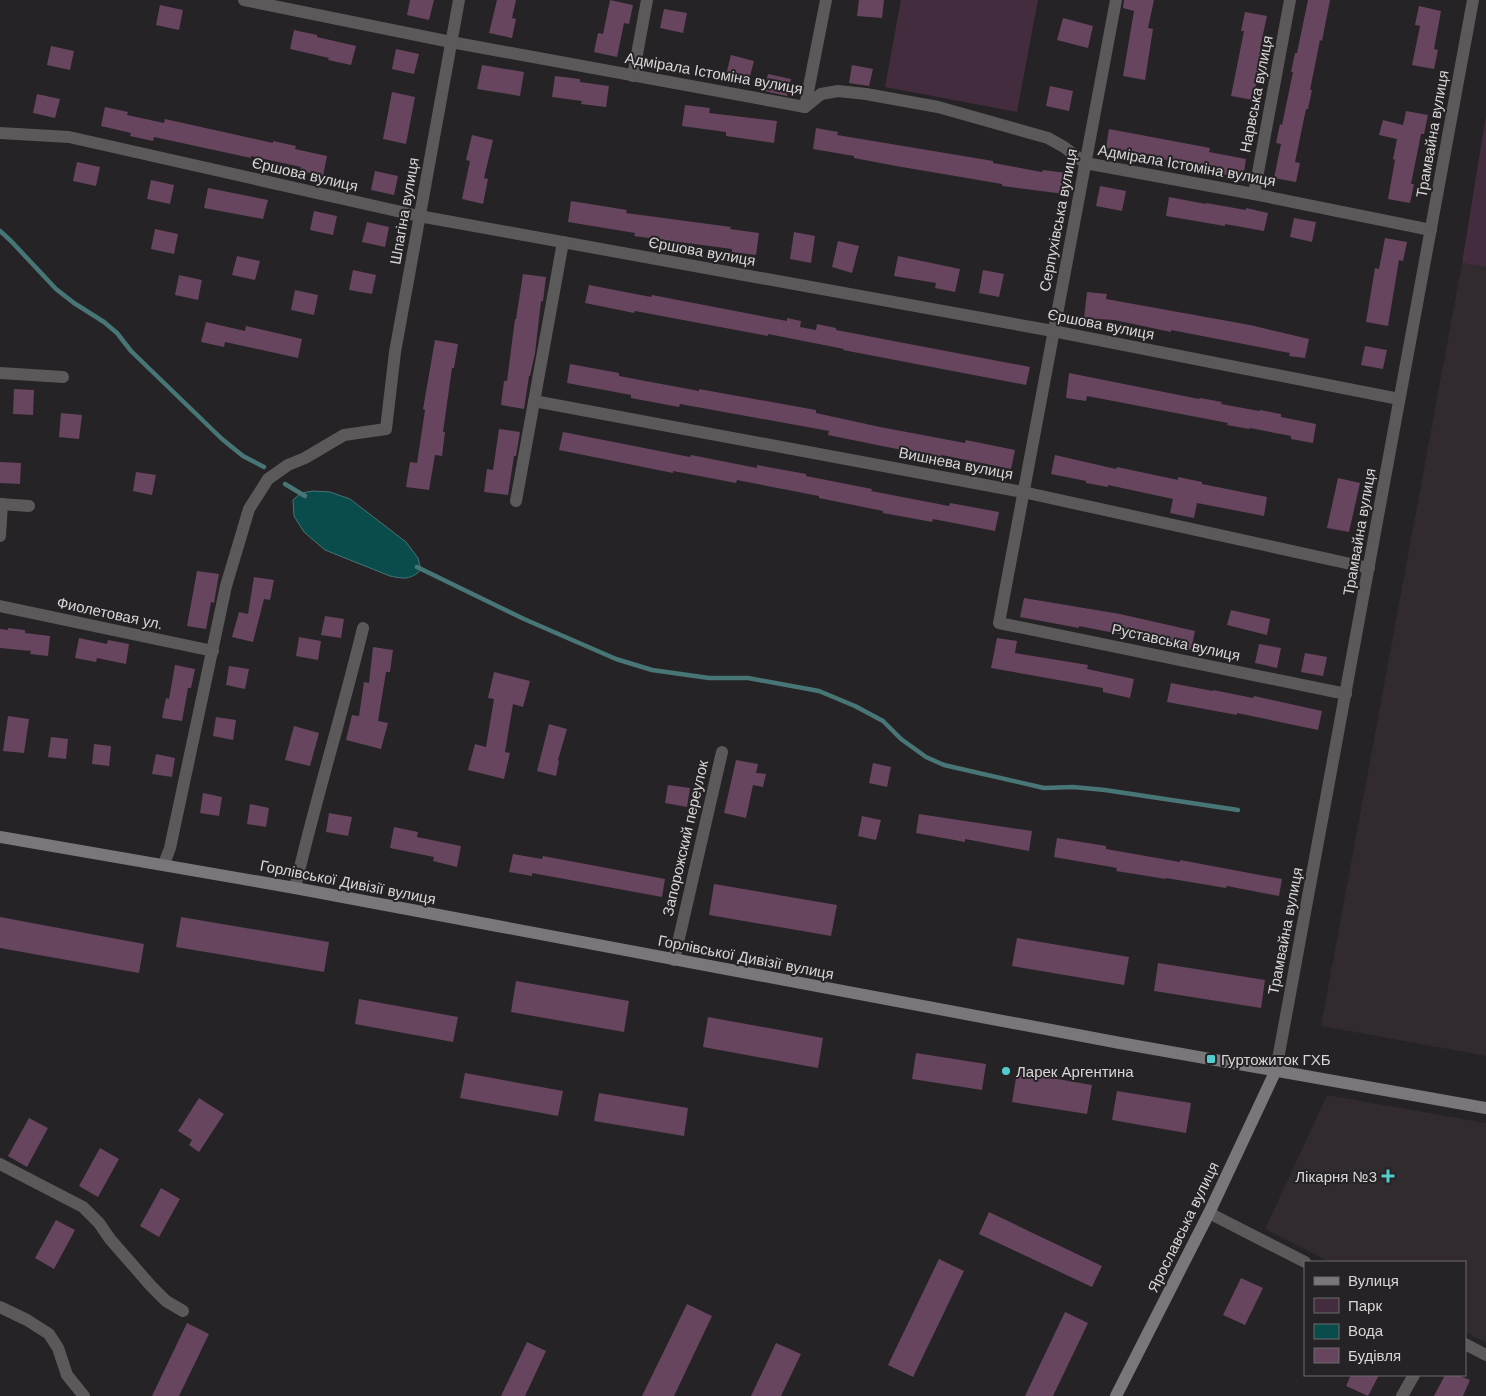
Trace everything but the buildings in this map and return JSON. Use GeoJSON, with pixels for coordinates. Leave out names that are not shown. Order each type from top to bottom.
{"type":"FeatureCollection","features":[{"type":"Feature","properties":{"kind":"main road","name":"Горлівської Дивізії вулиця"},"geometry":{"type":"LineString","coordinates":[[0,837],[164,864],[1091,1038],[1486,1108]]}},
{"type":"Feature","properties":{"kind":"main road","name":"Ярославська вулиця"},"geometry":{"type":"LineString","coordinates":[[1116,1396],[1209,1214],[1276,1070]]}},
{"type":"Feature","properties":{"kind":"street","name":"Адмірала Істоміна вулиця"},"geometry":{"type":"LineString","coordinates":[[244,0],[271,3],[451,42],[806,107],[821,94],[838,91],[938,107],[1048,138],[1064,146],[1085,163],[1254,194],[1431,230]]}},
{"type":"Feature","properties":{"kind":"street","name":"Шпагіна вулиця"},"geometry":{"type":"LineString","coordinates":[[213,651],[226,586],[249,509],[268,479],[288,464],[305,458],[344,435],[386,429],[395,352],[459,0]]}},
{"type":"Feature","properties":{"kind":"street"},"geometry":{"type":"LineString","coordinates":[[633,76],[646,0]]}},
{"type":"Feature","properties":{"kind":"street"},"geometry":{"type":"LineString","coordinates":[[806,107],[826,0]]}},
{"type":"Feature","properties":{"kind":"street","name":"Серпухівська вулиця"},"geometry":{"type":"LineString","coordinates":[[999,623],[1116,0]]}},
{"type":"Feature","properties":{"kind":"street","name":"Нарвська вулиця"},"geometry":{"type":"LineString","coordinates":[[1254,194],[1290,0]]}},
{"type":"Feature","properties":{"kind":"street","name":"Трамвайна вулиця"},"geometry":{"type":"LineString","coordinates":[[1276,1070],[1473,0]]}},
{"type":"Feature","properties":{"kind":"street","name":"Єршова вулиця"},"geometry":{"type":"LineString","coordinates":[[0,133],[68,137],[419,216],[1053,332],[1399,399]]}},
{"type":"Feature","properties":{"kind":"street"},"geometry":{"type":"LineString","coordinates":[[516,501],[563,242]]}},
{"type":"Feature","properties":{"kind":"street"},"geometry":{"type":"LineString","coordinates":[[0,373],[63,377]]}},
{"type":"Feature","properties":{"kind":"street","name":"Вишнева вулиця"},"geometry":{"type":"LineString","coordinates":[[534,401],[1023,492],[1369,568]]}},
{"type":"Feature","properties":{"kind":"street"},"geometry":{"type":"LineString","coordinates":[[0,536],[1,504],[30,506]]}},
{"type":"Feature","properties":{"kind":"street","name":"Фиолетовая ул."},"geometry":{"type":"LineString","coordinates":[[0,606],[213,651]]}},
{"type":"Feature","properties":{"kind":"street","name":"Руставська вулиця"},"geometry":{"type":"LineString","coordinates":[[999,623],[1346,694]]}},
{"type":"Feature","properties":{"kind":"street"},"geometry":{"type":"LineString","coordinates":[[295,888],[305,844],[353,670],[362,628]]}},
{"type":"Feature","properties":{"kind":"street"},"geometry":{"type":"LineString","coordinates":[[164,864],[170,848],[213,651]]}},
{"type":"Feature","properties":{"kind":"street","name":"Запорожский переулок"},"geometry":{"type":"LineString","coordinates":[[674,960],[722,752]]}},
{"type":"Feature","properties":{"kind":"street"},"geometry":{"type":"LineString","coordinates":[[0,1164],[83,1207],[99,1223],[110,1239],[150,1286],[166,1301],[183,1311]]}},
{"type":"Feature","properties":{"kind":"street"},"geometry":{"type":"LineString","coordinates":[[1209,1214],[1304,1262]]}},
{"type":"Feature","properties":{"kind":"street"},"geometry":{"type":"LineString","coordinates":[[0,1307],[27,1320],[49,1334],[58,1348],[67,1375],[84,1396]]}},
{"type":"Feature","properties":{"kind":"street"},"geometry":{"type":"LineString","coordinates":[[1466,1344],[1486,1354]]}},
{"type":"Feature","properties":{"kind":"street"},"geometry":{"type":"LineString","coordinates":[[1402,1396],[1413,1376]]}},
{"type":"Feature","properties":{"kind":"shaded area"},"geometry":{"type":"Polygon","coordinates":[[[1462,263],[1486,267],[1486,1056],[1321,1026],[1462,263]]]}},
{"type":"Feature","properties":{"kind":"shaded area","name":"Лікарня №3"},"geometry":{"type":"Polygon","coordinates":[[[1327,1095],[1486,1123],[1486,1343],[1466,1333],[1466,1261],[1328,1261],[1265,1229],[1327,1095]]]}},
{"type":"Feature","properties":{"kind":"green space"},"geometry":{"type":"Polygon","coordinates":[[[901,0],[1038,0],[1017,112],[885,87],[901,0]]]}},
{"type":"Feature","properties":{"kind":"green space"},"geometry":{"type":"Polygon","coordinates":[[[1486,115],[1486,267],[1462,263],[1486,115]]]}},
{"type":"Feature","properties":{"kind":"water"},"geometry":{"type":"Polygon","coordinates":[[[313,491],[330,492],[350,499],[406,542],[418,558],[421,570],[413,576],[399,578],[325,550],[304,532],[294,516],[293,500],[301,493],[313,491]]]}},
{"type":"Feature","properties":{"kind":"waterway"},"geometry":{"type":"LineString","coordinates":[[0,231],[56,289],[117,333],[131,351],[222,439],[243,456],[264,467]]}},
{"type":"Feature","properties":{"kind":"waterway"},"geometry":{"type":"LineString","coordinates":[[285,484],[305,496]]}},
{"type":"Feature","properties":{"kind":"waterway"},"geometry":{"type":"LineString","coordinates":[[417,567],[524,619],[616,659],[652,670],[709,678],[748,678],[819,691],[855,706],[883,721],[901,739],[926,757],[944,765],[1044,788],[1073,787],[1105,790],[1238,810]]}},
{"type":"Feature","properties":{"kind":"place","name":"Гуртожиток ГХБ"},"geometry":{"type":"Point","coordinates":[1211,1059]}},
{"type":"Feature","properties":{"kind":"place","name":"Ларек Аргентина"},"geometry":{"type":"Point","coordinates":[1006,1071]}},
{"type":"Feature","properties":{"kind":"place","name":"Лікарня №3"},"geometry":{"type":"Point","coordinates":[1388,1176]}}]}
